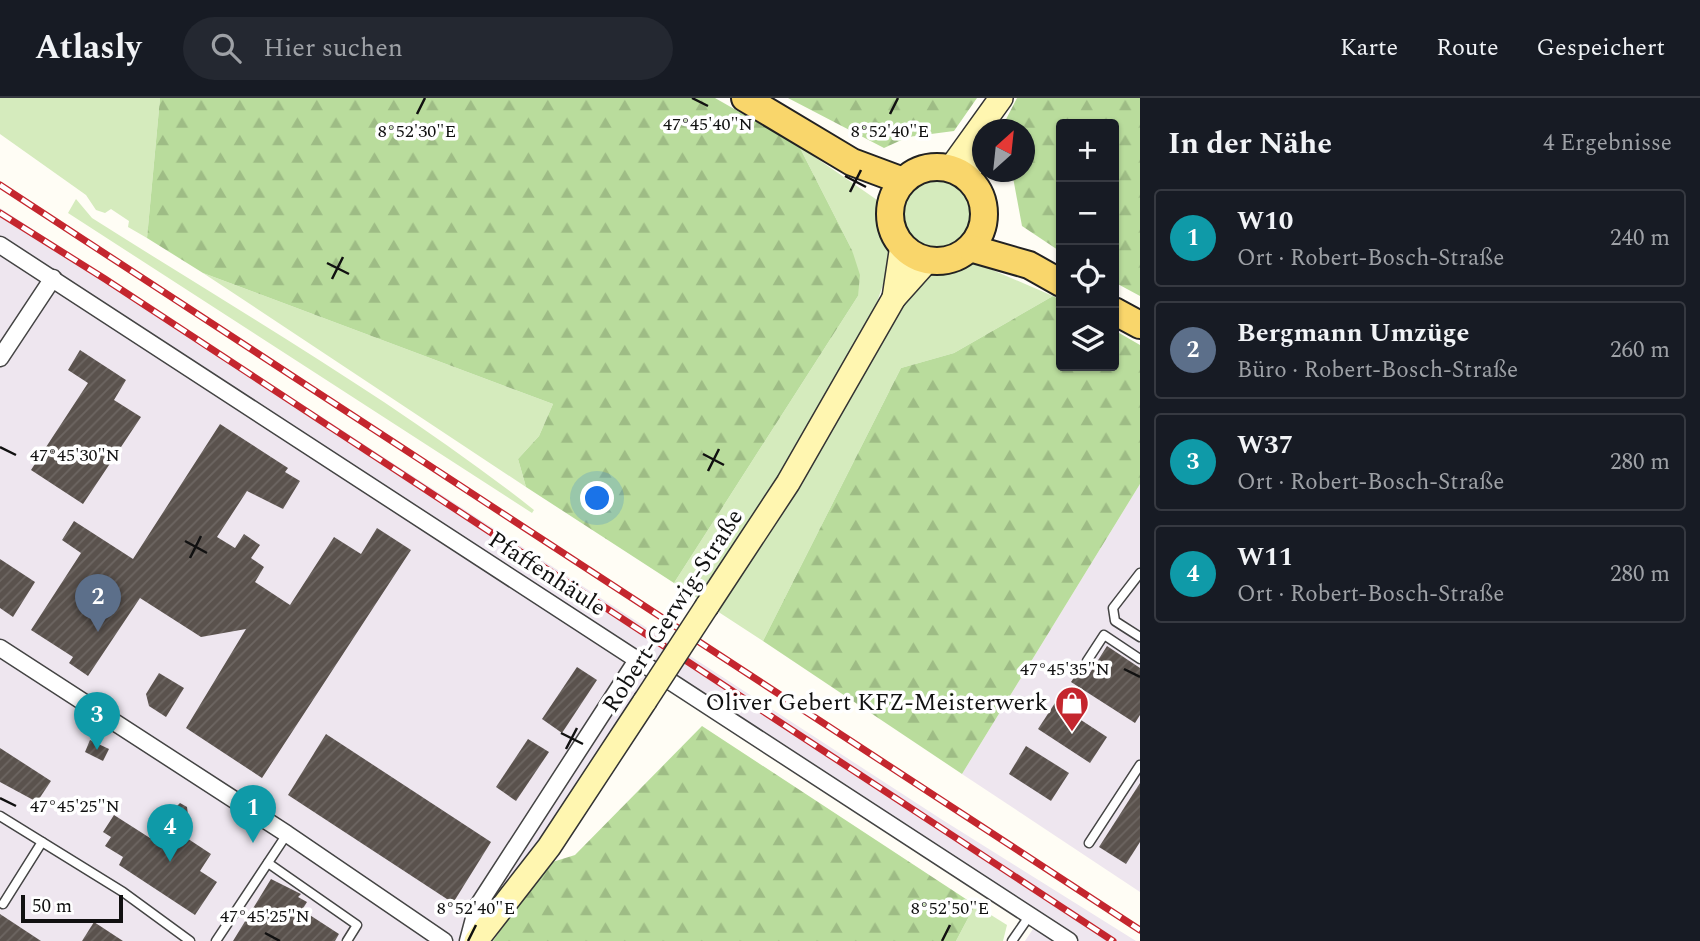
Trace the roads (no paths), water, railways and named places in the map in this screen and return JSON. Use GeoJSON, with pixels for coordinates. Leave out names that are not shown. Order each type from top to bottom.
{"type":"FeatureCollection","features":[{"type":"Feature","properties":{"kind":"main road"},"geometry":{"type":"LineString","coordinates":[[745,98],[897,192]]}},
{"type":"Feature","properties":{"kind":"main road"},"geometry":{"type":"LineString","coordinates":[[930,167],[958,173],[982,198],[983,224],[970,248],[950,259],[928,260],[914,255],[902,245],[892,225],[897,192],[930,167]]}},
{"type":"Feature","properties":{"kind":"main road"},"geometry":{"type":"LineString","coordinates":[[983,224],[1029,265],[1056,280]]}},
{"type":"Feature","properties":{"kind":"main road"},"geometry":{"type":"LineString","coordinates":[[970,248],[1029,265]]}},
{"type":"Feature","properties":{"kind":"main road"},"geometry":{"type":"LineString","coordinates":[[1119,314],[1140,325]]}},
{"type":"Feature","properties":{"kind":"street"},"geometry":{"type":"LineString","coordinates":[[958,173],[977,155],[979,132],[1001,98]]}},
{"type":"Feature","properties":{"kind":"street","name":"Pfaffenhäule"},"geometry":{"type":"LineString","coordinates":[[0,245],[1069,941]]}},
{"type":"Feature","properties":{"kind":"street","name":"Robert-Gerwig-Straße"},"geometry":{"type":"LineString","coordinates":[[894,298],[902,245]]}},
{"type":"Feature","properties":{"kind":"street","name":"Robert-Gerwig-Straße"},"geometry":{"type":"LineString","coordinates":[[476,941],[549,847],[788,483],[894,298],[928,260]]}},
{"type":"Feature","properties":{"kind":"street"},"geometry":{"type":"LineString","coordinates":[[0,358],[53,278]]}},
{"type":"Feature","properties":{"kind":"street"},"geometry":{"type":"LineString","coordinates":[[0,648],[287,834],[444,941]]}},
{"type":"Feature","properties":{"kind":"street"},"geometry":{"type":"LineString","coordinates":[[468,941],[477,907],[637,660]]}},
{"type":"Feature","properties":{"kind":"lane"},"geometry":{"type":"LineString","coordinates":[[1140,573],[1113,608],[1115,621],[1140,637]]}},
{"type":"Feature","properties":{"kind":"lane"},"geometry":{"type":"LineString","coordinates":[[1087,661],[1104,635],[1140,659]]}},
{"type":"Feature","properties":{"kind":"lane"},"geometry":{"type":"LineString","coordinates":[[1089,843],[1140,765]]}},
{"type":"Feature","properties":{"kind":"lane"},"geometry":{"type":"LineString","coordinates":[[0,816],[122,892],[190,941]]}},
{"type":"Feature","properties":{"kind":"lane"},"geometry":{"type":"LineString","coordinates":[[216,941],[287,834]]}},
{"type":"Feature","properties":{"kind":"lane"},"geometry":{"type":"LineString","coordinates":[[3,904],[42,842]]}},
{"type":"Feature","properties":{"kind":"lane"},"geometry":{"type":"LineString","coordinates":[[268,863],[357,925],[347,941]]}},
{"type":"Feature","properties":{"kind":"lane"},"geometry":{"type":"LineString","coordinates":[[1012,941],[1030,915]]}},
{"type":"Feature","properties":{"kind":"railway"},"geometry":{"type":"LineString","coordinates":[[0,185],[1140,930]]}},
{"type":"Feature","properties":{"kind":"railway"},"geometry":{"type":"LineString","coordinates":[[0,213],[105,279],[1113,941]]}},
{"type":"Feature","properties":{"kind":"place","name":"Bergmann Umzüge"},"geometry":{"type":"Point","coordinates":[98,632]}},
{"type":"Feature","properties":{"kind":"place","name":"Oliver Gebert KFZ-Meisterwerk"},"geometry":{"type":"Point","coordinates":[1072,733]}},
{"type":"Feature","properties":{"kind":"place","name":"W37"},"geometry":{"type":"Point","coordinates":[97,750]}},
{"type":"Feature","properties":{"kind":"place","name":"W10"},"geometry":{"type":"Point","coordinates":[253,843]}},
{"type":"Feature","properties":{"kind":"place","name":"W11"},"geometry":{"type":"Point","coordinates":[170,862]}}]}
